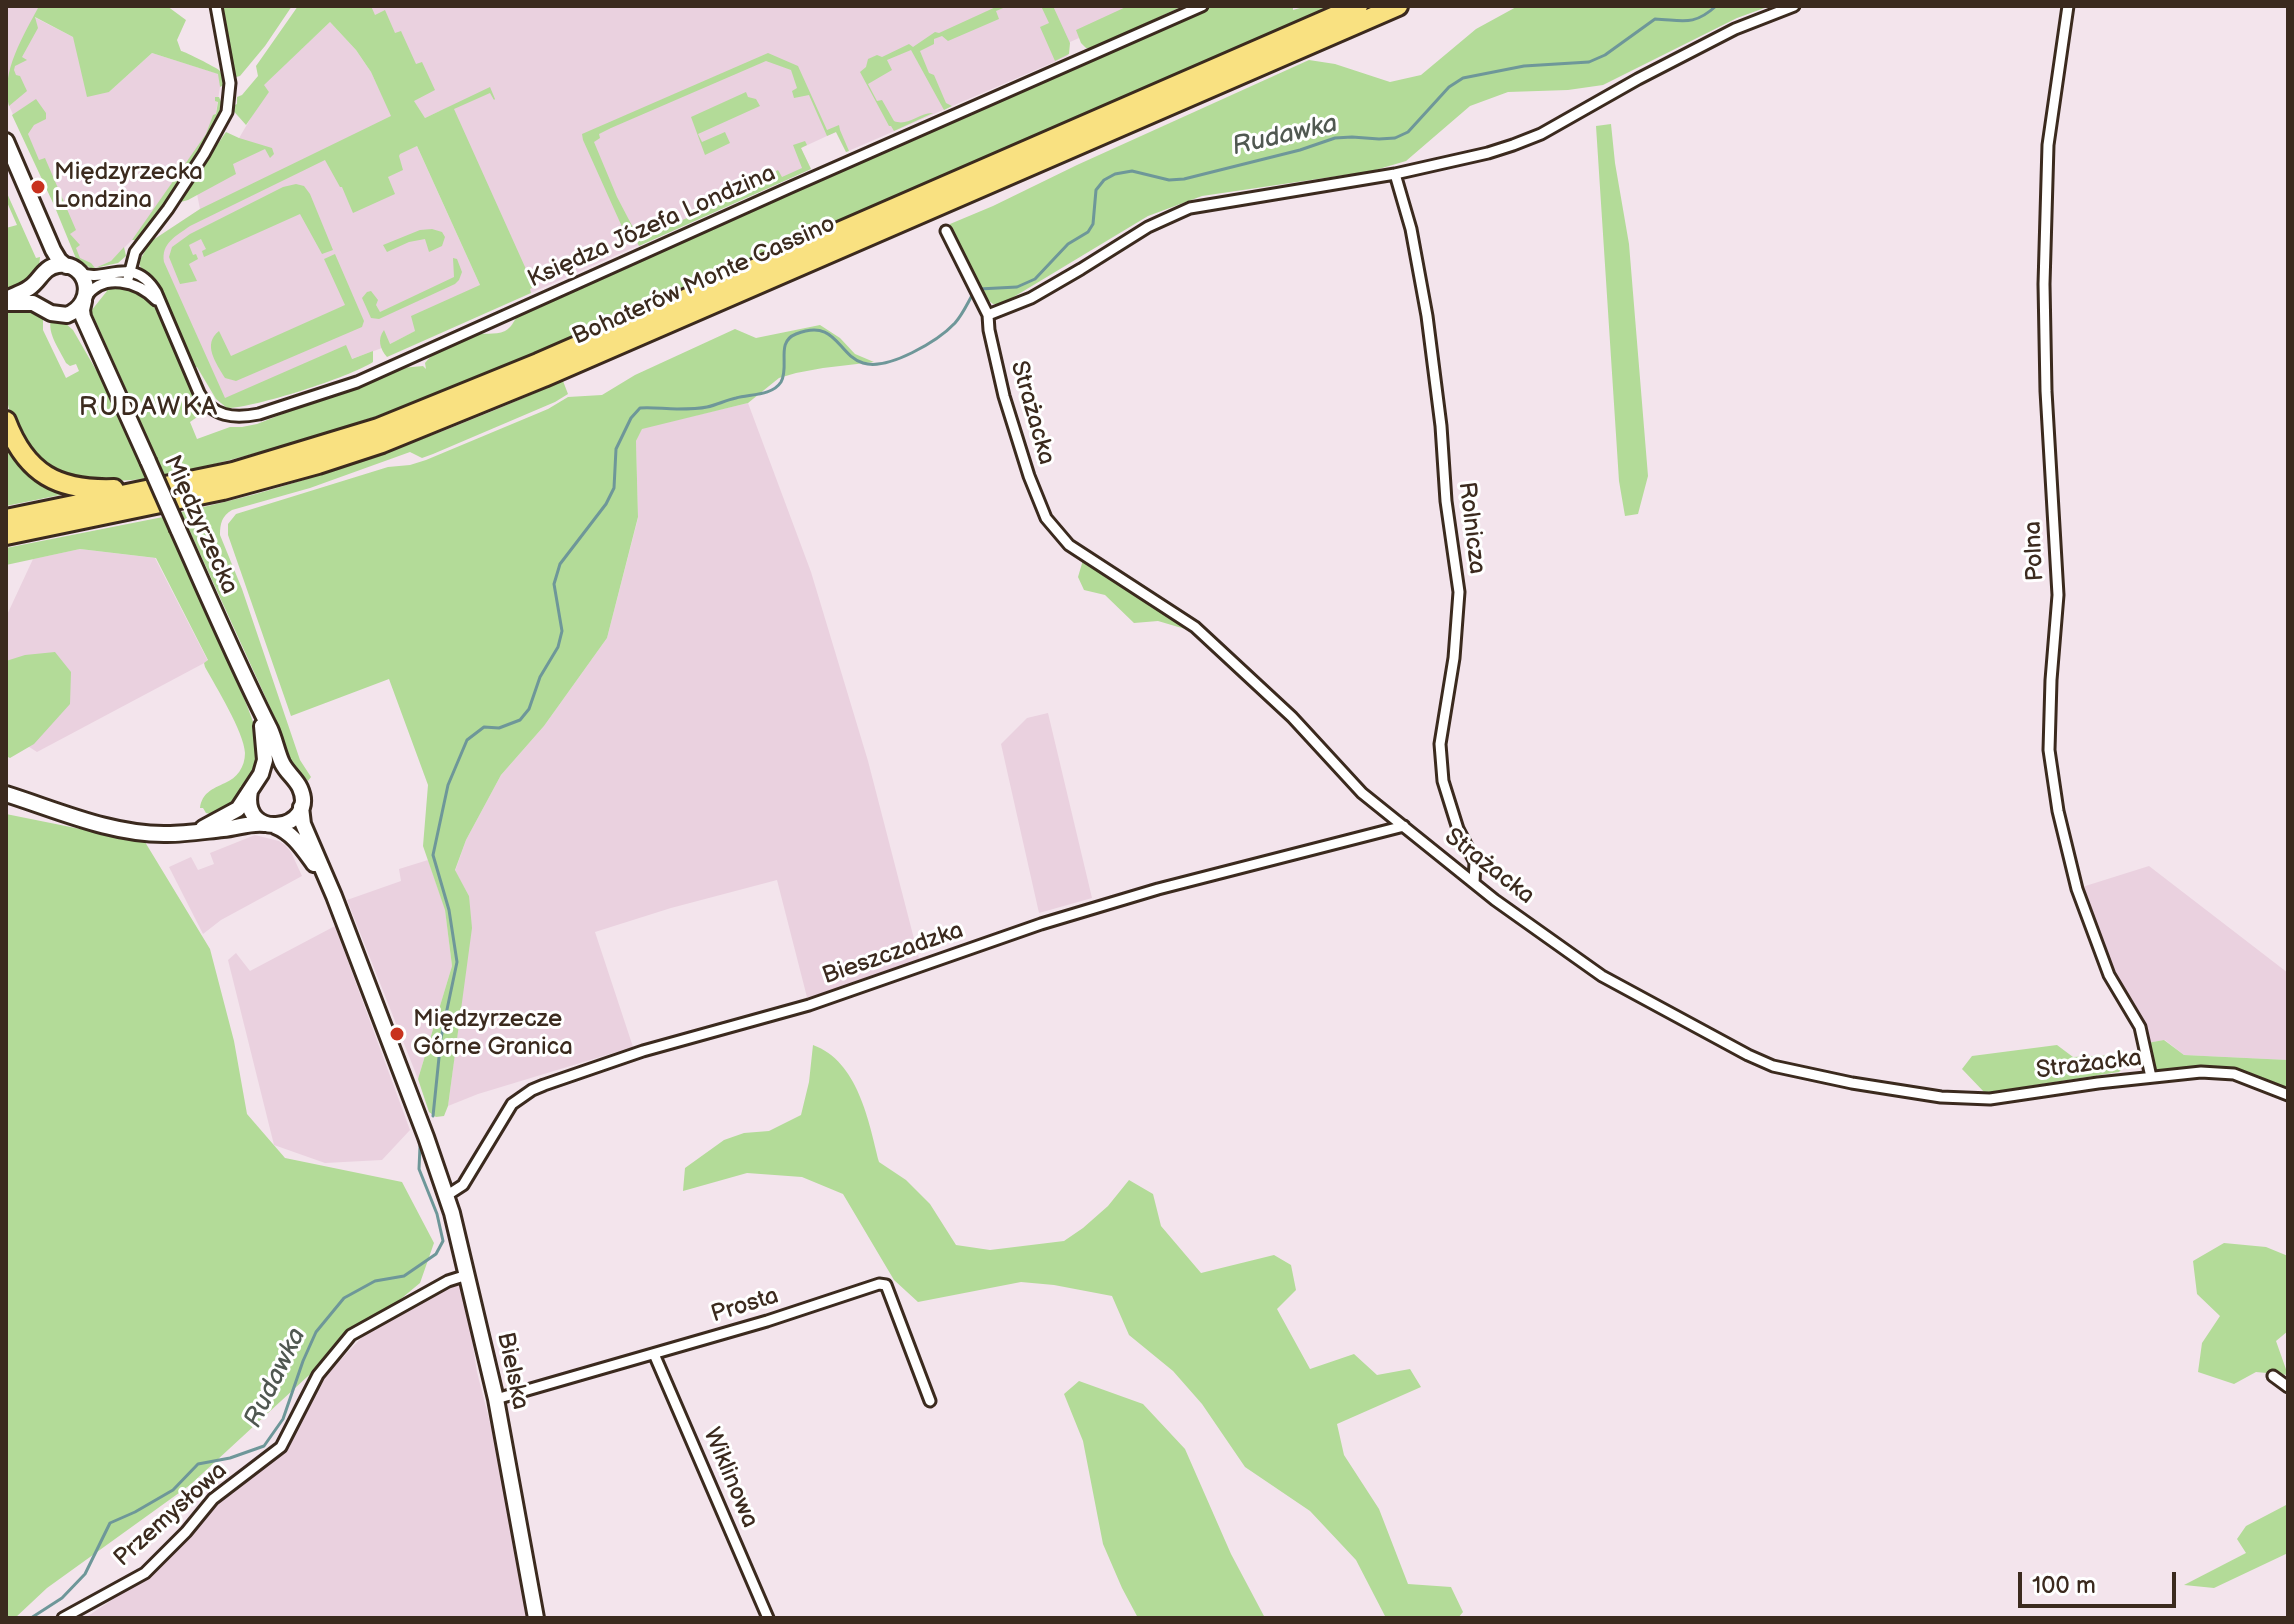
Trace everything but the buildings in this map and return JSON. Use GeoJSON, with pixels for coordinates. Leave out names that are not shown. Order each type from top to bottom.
{"type":"FeatureCollection","features":[{"type":"Feature","properties":{"kind":"highway","name":"Bohaterów Monte Cassino"},"geometry":{"type":"LineString","coordinates":[[6,519],[233,472],[378,428],[443,403],[1358,6]]}},
{"type":"Feature","properties":{"kind":"highway","name":"Bohaterów Monte Cassino"},"geometry":{"type":"LineString","coordinates":[[6,535],[223,490],[382,443],[544,377],[1398,6]]}},
{"type":"Feature","properties":{"kind":"highway"},"geometry":{"type":"LineString","coordinates":[[6,421],[24,457],[58,482],[92,489],[169,486]]}},
{"type":"Feature","properties":{"kind":"main road"},"geometry":{"type":"LineString","coordinates":[[6,141],[58,258],[85,283],[84,300],[75,311],[60,316],[42,306],[6,301]]}},
{"type":"Feature","properties":{"kind":"main road"},"geometry":{"type":"LineString","coordinates":[[28,192],[46,262],[36,291],[42,306]]}},
{"type":"Feature","properties":{"kind":"main road"},"geometry":{"type":"LineString","coordinates":[[6,301],[26,290],[54,266],[72,268]]}},
{"type":"Feature","properties":{"kind":"main road","name":"Międzyrzecka"},"geometry":{"type":"LineString","coordinates":[[84,300],[82,314],[103,363],[272,734],[282,763],[294,780]]}},
{"type":"Feature","properties":{"kind":"main road","name":"Międzyrzecka"},"geometry":{"type":"LineString","coordinates":[[60,316],[73,322],[103,363]]}},
{"type":"Feature","properties":{"kind":"main road","name":"Międzyrzecka"},"geometry":{"type":"LineString","coordinates":[[253,786],[265,760],[263,731],[256,704]]}},
{"type":"Feature","properties":{"kind":"main road"},"geometry":{"type":"LineString","coordinates":[[196,831],[231,814],[244,803],[253,786],[268,773],[283,774],[294,780],[302,793],[303,824],[329,883]]}},
{"type":"Feature","properties":{"kind":"main road"},"geometry":{"type":"LineString","coordinates":[[253,786],[249,803],[251,811],[259,820],[293,837],[329,883]]}},
{"type":"Feature","properties":{"kind":"main road"},"geometry":{"type":"LineString","coordinates":[[6,794],[122,830],[156,834],[289,822],[301,807]]}},
{"type":"Feature","properties":{"kind":"main road","name":"Bielska"},"geometry":{"type":"LineString","coordinates":[[329,883],[446,1196],[496,1399],[536,1618]]}},
{"type":"Feature","properties":{"kind":"street"},"geometry":{"type":"LineString","coordinates":[[128,278],[135,252],[168,209],[227,112],[230,83],[216,6]]}},
{"type":"Feature","properties":{"kind":"street","name":"Księdza Józefa Londzina"},"geometry":{"type":"LineString","coordinates":[[128,278],[146,291],[165,313],[207,405],[227,416],[242,417],[268,412],[385,370],[1202,6]]}},
{"type":"Feature","properties":{"kind":"street"},"geometry":{"type":"LineString","coordinates":[[988,315],[1031,298],[1148,227],[1190,208],[1395,174],[1488,153],[1541,134],[1735,29],[1794,6]]}},
{"type":"Feature","properties":{"kind":"street","name":"Polna"},"geometry":{"type":"LineString","coordinates":[[2068,6],[2048,145],[2046,391],[2058,595],[2049,750],[2058,811],[2077,889],[2109,975],[2140,1027],[2151,1077]]}},
{"type":"Feature","properties":{"kind":"street","name":"Rolnicza"},"geometry":{"type":"LineString","coordinates":[[1395,174],[1411,229],[1427,316],[1441,426],[1446,501],[1459,592],[1454,658],[1440,744],[1443,781],[1458,829],[1475,862],[1474,883]]}},
{"type":"Feature","properties":{"kind":"street","name":"Strażacka"},"geometry":{"type":"LineString","coordinates":[[946,231],[988,315],[1004,396],[1029,476],[1046,518],[1069,545],[1195,627],[1292,717],[1362,793],[1474,883],[1602,976],[1773,1066],[1852,1083],[1941,1097],[1990,1099],[2201,1072],[2234,1074],[2288,1095]]}},
{"type":"Feature","properties":{"kind":"street"},"geometry":{"type":"LineString","coordinates":[[72,268],[91,276],[114,271],[128,278]]}},
{"type":"Feature","properties":{"kind":"street"},"geometry":{"type":"LineString","coordinates":[[84,300],[93,288],[128,278]]}},
{"type":"Feature","properties":{"kind":"street","name":"Bieszczadzka"},"geometry":{"type":"LineString","coordinates":[[446,1196],[463,1185],[512,1104],[544,1085],[643,1051],[809,1005],[1041,924],[1158,889],[1404,826]]}},
{"type":"Feature","properties":{"kind":"street","name":"Przemysłowa"},"geometry":{"type":"LineString","coordinates":[[63,1618],[145,1573],[186,1532],[213,1499],[281,1447],[318,1375],[351,1335],[437,1287],[467,1275]]}},
{"type":"Feature","properties":{"kind":"street","name":"Prosta"},"geometry":{"type":"LineString","coordinates":[[496,1399],[767,1321],[879,1284],[886,1285],[930,1401]]}},
{"type":"Feature","properties":{"kind":"street","name":"Wiklinowa"},"geometry":{"type":"LineString","coordinates":[[654,1354],[768,1618]]}},
{"type":"Feature","properties":{"kind":"street"},"geometry":{"type":"LineString","coordinates":[[2273,1376],[2288,1387]]}},
{"type":"Feature","properties":{"kind":"shaded area"},"geometry":{"type":"Polygon","coordinates":[[[6,6],[39,6],[34,17],[73,37],[109,92],[152,53],[219,74],[214,125],[135,237],[111,261],[95,268],[79,259],[6,99],[6,6]]]}},
{"type":"Feature","properties":{"kind":"shaded area"},"geometry":{"type":"Polygon","coordinates":[[[348,6],[1153,6],[1063,45],[1068,56],[846,152],[836,132],[827,136],[801,148],[811,169],[531,293],[501,226],[440,111],[425,118],[348,6]]]}},
{"type":"Feature","properties":{"kind":"shaded area"},"geometry":{"type":"Polygon","coordinates":[[[330,22],[371,72],[392,116],[401,111],[485,296],[382,348],[224,405],[150,242],[200,209],[197,194],[235,145],[269,92],[263,85],[330,22]]]}},
{"type":"Feature","properties":{"kind":"shaded area"},"geometry":{"type":"Polygon","coordinates":[[[748,403],[811,572],[868,761],[920,962],[809,1005],[777,880],[671,908],[595,932],[633,1047],[448,1106],[469,896],[455,871],[466,840],[501,775],[544,726],[607,638],[638,518],[636,441],[642,428],[748,403]]]}},
{"type":"Feature","properties":{"kind":"shaded area"},"geometry":{"type":"Polygon","coordinates":[[[80,549],[155,558],[208,661],[37,752],[6,732],[6,617],[33,559],[80,549]]]}},
{"type":"Feature","properties":{"kind":"shaded area"},"geometry":{"type":"Polygon","coordinates":[[[1048,713],[1092,898],[1039,913],[1001,744],[1027,718],[1048,713]]]}},
{"type":"Feature","properties":{"kind":"shaded area"},"geometry":{"type":"Polygon","coordinates":[[[255,835],[285,845],[302,876],[221,920],[203,934],[169,867],[191,857],[198,870],[214,864],[210,853],[255,835]]]}},
{"type":"Feature","properties":{"kind":"shaded area"},"geometry":{"type":"Polygon","coordinates":[[[428,860],[445,909],[452,966],[418,1079],[347,900],[401,881],[399,869],[428,860]]]}},
{"type":"Feature","properties":{"kind":"shaded area"},"geometry":{"type":"Polygon","coordinates":[[[2149,866],[2288,973],[2288,1060],[2184,1055],[2165,1040],[2147,1043],[2112,974],[2079,888],[2149,866]]]}},
{"type":"Feature","properties":{"kind":"shaded area"},"geometry":{"type":"Polygon","coordinates":[[[335,926],[410,1130],[382,1160],[325,1163],[274,1145],[228,960],[236,953],[250,971],[335,926]]]}},
{"type":"Feature","properties":{"kind":"shaded area"},"geometry":{"type":"Polygon","coordinates":[[[461,1285],[477,1372],[509,1497],[531,1618],[85,1618],[149,1575],[219,1501],[286,1451],[324,1377],[368,1331],[449,1288],[461,1285]]]}},
{"type":"Feature","properties":{"kind":"green space"},"geometry":{"type":"Polygon","coordinates":[[[39,6],[167,6],[186,20],[177,40],[181,51],[219,70],[225,84],[220,87],[218,74],[152,53],[109,92],[87,97],[73,37],[35,17],[38,28],[22,57],[27,60],[15,66],[14,70],[27,91],[9,106],[7,93],[11,67],[39,6]]]}},
{"type":"Feature","properties":{"kind":"green space"},"geometry":{"type":"Polygon","coordinates":[[[220,6],[292,6],[240,76],[234,75],[220,6]]]}},
{"type":"Feature","properties":{"kind":"green space"},"geometry":{"type":"Polygon","coordinates":[[[298,6],[371,6],[375,15],[385,10],[395,33],[401,31],[416,64],[422,62],[435,90],[414,101],[425,118],[490,87],[494,100],[490,93],[454,109],[534,287],[530,289],[531,293],[387,357],[380,344],[384,330],[390,344],[415,331],[411,316],[480,285],[417,146],[400,154],[403,170],[388,177],[395,194],[353,213],[342,187],[325,160],[190,226],[167,245],[164,262],[225,398],[346,345],[352,359],[373,351],[373,362],[302,391],[227,408],[216,399],[195,367],[160,291],[142,272],[139,262],[150,242],[200,209],[391,116],[371,72],[330,22],[264,85],[269,92],[246,125],[230,107],[237,104],[237,97],[258,76],[256,66],[298,6]]]}},
{"type":"Feature","properties":{"kind":"green space"},"geometry":{"type":"Polygon","coordinates":[[[998,6],[1008,6],[996,11],[999,19],[948,41],[942,36],[934,39],[934,44],[920,51],[946,103],[952,106],[944,110],[911,50],[887,60],[892,70],[868,84],[877,101],[882,100],[894,121],[904,122],[933,113],[894,131],[860,72],[866,67],[868,59],[877,55],[882,57],[909,44],[913,47],[935,32],[939,33],[998,6]]]}},
{"type":"Feature","properties":{"kind":"green space"},"geometry":{"type":"Polygon","coordinates":[[[1041,6],[1053,6],[1070,43],[1069,54],[1055,61],[1040,27],[1049,23],[1041,6]]]}},
{"type":"Feature","properties":{"kind":"green space"},"geometry":{"type":"Polygon","coordinates":[[[1128,6],[1183,6],[1092,48],[1086,48],[1081,43],[1076,30],[1128,6]]]}},
{"type":"Feature","properties":{"kind":"green space"},"geometry":{"type":"Polygon","coordinates":[[[1214,6],[1293,6],[1293,10],[1307,6],[1333,6],[446,391],[342,427],[236,458],[165,476],[91,311],[107,291],[106,288],[128,289],[145,298],[158,313],[203,413],[190,422],[197,439],[230,427],[257,424],[352,390],[402,368],[423,366],[426,369],[425,363],[430,358],[458,340],[505,331],[519,315],[539,304],[1214,6]]]}},
{"type":"Feature","properties":{"kind":"green space"},"geometry":{"type":"Polygon","coordinates":[[[1518,6],[1770,6],[1737,18],[1603,85],[1568,90],[1508,92],[1470,106],[1406,161],[1372,171],[1202,196],[1148,216],[1002,304],[993,304],[983,296],[948,228],[950,224],[1309,60],[1335,64],[1390,82],[1421,75],[1476,29],[1518,6]]]}},
{"type":"Feature","properties":{"kind":"green space"},"geometry":{"type":"Polygon","coordinates":[[[768,53],[798,66],[827,130],[839,125],[849,151],[846,152],[836,132],[827,136],[809,95],[794,98],[792,91],[797,88],[791,70],[766,61],[611,128],[599,134],[600,138],[594,142],[639,239],[767,183],[765,177],[778,170],[782,177],[802,168],[793,145],[805,141],[807,145],[801,148],[811,169],[639,246],[630,229],[625,232],[623,229],[582,134],[768,53]]]}},
{"type":"Feature","properties":{"kind":"green space"},"geometry":{"type":"Polygon","coordinates":[[[746,92],[760,106],[698,134],[702,142],[725,132],[730,143],[705,155],[691,117],[746,92]]]}},
{"type":"Feature","properties":{"kind":"green space"},"geometry":{"type":"Polygon","coordinates":[[[215,97],[219,97],[222,104],[212,132],[156,219],[143,234],[132,240],[206,134],[216,114],[218,102],[215,97]]]}},
{"type":"Feature","properties":{"kind":"green space"},"geometry":{"type":"Polygon","coordinates":[[[36,99],[46,113],[46,119],[34,125],[28,134],[39,160],[45,158],[76,230],[70,234],[80,245],[76,248],[80,258],[91,263],[93,269],[77,261],[12,115],[36,99]]]}},
{"type":"Feature","properties":{"kind":"green space"},"geometry":{"type":"Polygon","coordinates":[[[1611,124],[1629,244],[1648,476],[1638,514],[1625,516],[1619,481],[1596,126],[1611,124]]]}},
{"type":"Feature","properties":{"kind":"green space"},"geometry":{"type":"Polygon","coordinates":[[[226,132],[272,148],[274,154],[270,158],[265,149],[233,164],[236,174],[177,203],[226,132]]]}},
{"type":"Feature","properties":{"kind":"green space"},"geometry":{"type":"Polygon","coordinates":[[[304,186],[310,194],[333,250],[322,254],[300,214],[204,257],[202,251],[206,249],[201,239],[189,245],[198,259],[189,264],[197,281],[180,284],[169,257],[172,247],[190,234],[283,187],[304,186]]]}},
{"type":"Feature","properties":{"kind":"green space"},"geometry":{"type":"Polygon","coordinates":[[[6,191],[36,258],[40,257],[37,270],[30,280],[6,291],[6,228],[17,225],[6,200],[6,191]]]}},
{"type":"Feature","properties":{"kind":"green space"},"geometry":{"type":"Polygon","coordinates":[[[420,230],[442,232],[445,237],[442,246],[429,252],[425,239],[387,252],[383,245],[420,230]]]}},
{"type":"Feature","properties":{"kind":"green space"},"geometry":{"type":"Polygon","coordinates":[[[124,247],[126,256],[118,263],[95,268],[111,261],[124,247]]]}},
{"type":"Feature","properties":{"kind":"green space"},"geometry":{"type":"Polygon","coordinates":[[[335,254],[364,321],[362,327],[236,381],[225,378],[211,348],[219,331],[231,356],[345,305],[324,259],[335,254]]]}},
{"type":"Feature","properties":{"kind":"green space"},"geometry":{"type":"Polygon","coordinates":[[[453,258],[457,259],[462,272],[455,284],[379,319],[371,318],[362,298],[367,292],[371,291],[378,300],[376,305],[380,312],[454,277],[453,258]]]}},
{"type":"Feature","properties":{"kind":"green space"},"geometry":{"type":"Polygon","coordinates":[[[25,307],[43,316],[43,330],[66,378],[79,371],[76,364],[70,366],[66,363],[52,336],[51,319],[65,323],[73,330],[107,389],[147,479],[100,482],[67,478],[34,459],[10,414],[6,395],[6,310],[25,307]]]}},
{"type":"Feature","properties":{"kind":"green space"},"geometry":{"type":"Polygon","coordinates":[[[820,325],[840,338],[855,354],[874,362],[823,368],[779,378],[748,403],[642,429],[636,441],[638,517],[607,638],[544,726],[501,775],[466,840],[455,870],[469,896],[472,928],[448,1106],[444,1116],[436,1117],[429,1112],[418,1079],[452,966],[445,910],[423,846],[428,785],[389,679],[291,716],[228,535],[228,524],[236,514],[388,467],[426,460],[548,409],[568,397],[602,395],[635,375],[735,329],[756,338],[820,325]]]}},
{"type":"Feature","properties":{"kind":"green space"},"geometry":{"type":"Polygon","coordinates":[[[563,381],[568,394],[555,402],[433,454],[422,458],[410,452],[310,488],[232,510],[224,517],[220,535],[242,589],[300,760],[311,777],[308,781],[289,761],[275,718],[181,512],[231,501],[375,456],[563,381]]]}},
{"type":"Feature","properties":{"kind":"green space"},"geometry":{"type":"Polygon","coordinates":[[[6,437],[30,472],[65,494],[6,506],[6,437]]]}},
{"type":"Feature","properties":{"kind":"green space"},"geometry":{"type":"Polygon","coordinates":[[[163,517],[258,735],[257,765],[244,782],[238,798],[214,815],[200,808],[201,803],[208,792],[240,771],[245,758],[243,744],[229,710],[205,667],[204,663],[208,660],[156,558],[80,549],[6,565],[6,548],[163,517]]]}},
{"type":"Feature","properties":{"kind":"green space"},"geometry":{"type":"Polygon","coordinates":[[[1083,560],[1192,631],[1158,621],[1134,623],[1105,595],[1084,590],[1078,577],[1083,560]]]}},
{"type":"Feature","properties":{"kind":"green space"},"geometry":{"type":"Polygon","coordinates":[[[55,652],[71,672],[70,704],[34,744],[10,758],[6,756],[6,661],[25,655],[55,652]]]}},
{"type":"Feature","properties":{"kind":"green space"},"geometry":{"type":"Polygon","coordinates":[[[6,814],[145,842],[210,949],[234,1041],[247,1114],[285,1158],[402,1182],[434,1243],[420,1283],[307,1377],[190,1485],[47,1588],[15,1618],[6,1618],[6,814]]]}},
{"type":"Feature","properties":{"kind":"green space"},"geometry":{"type":"Polygon","coordinates":[[[2164,1040],[2184,1055],[2288,1060],[2288,1090],[2254,1077],[2225,1071],[2159,1071],[2150,1063],[2147,1043],[2164,1040]]]}},
{"type":"Feature","properties":{"kind":"green space"},"geometry":{"type":"Polygon","coordinates":[[[813,1045],[841,1064],[851,1079],[866,1112],[879,1162],[906,1180],[930,1204],[956,1245],[990,1250],[1064,1241],[1108,1206],[1129,1180],[1153,1194],[1161,1226],[1201,1273],[1274,1255],[1291,1265],[1296,1290],[1277,1309],[1310,1369],[1354,1354],[1377,1375],[1410,1369],[1421,1387],[1337,1424],[1344,1455],[1379,1509],[1408,1584],[1451,1587],[1463,1612],[1458,1618],[1386,1618],[1356,1560],[1310,1511],[1245,1467],[1202,1404],[1173,1371],[1129,1335],[1112,1296],[1021,1282],[918,1302],[894,1280],[843,1194],[802,1177],[747,1173],[683,1191],[685,1168],[724,1140],[744,1133],[769,1131],[801,1115],[813,1045]]]}},
{"type":"Feature","properties":{"kind":"green space"},"geometry":{"type":"Polygon","coordinates":[[[2057,1045],[2073,1057],[2137,1054],[2119,1072],[1985,1093],[1962,1069],[1972,1056],[2057,1045]]]}},
{"type":"Feature","properties":{"kind":"green space"},"geometry":{"type":"Polygon","coordinates":[[[2224,1243],[2266,1247],[2288,1256],[2288,1331],[2276,1341],[2288,1375],[2256,1372],[2234,1384],[2198,1372],[2202,1343],[2220,1316],[2197,1294],[2193,1261],[2224,1243]]]}},
{"type":"Feature","properties":{"kind":"green space"},"geometry":{"type":"Polygon","coordinates":[[[1079,1381],[1143,1404],[1185,1449],[1231,1554],[1265,1618],[1138,1618],[1103,1544],[1083,1441],[1064,1394],[1079,1381]]]}},
{"type":"Feature","properties":{"kind":"green space"},"geometry":{"type":"Polygon","coordinates":[[[2288,1504],[2288,1553],[2214,1588],[2184,1585],[2246,1553],[2237,1539],[2246,1526],[2288,1504]]]}},
{"type":"Feature","properties":{"kind":"waterway","name":"Rudawka"},"geometry":{"type":"LineString","coordinates":[[979,289],[1017,287],[1035,279],[1068,244],[1088,232],[1093,224],[1096,190],[1104,180],[1115,174],[1132,171],[1169,180],[1184,179],[1300,150],[1335,138],[1395,138],[1408,132],[1449,87],[1463,78],[1524,66],[1589,62],[1605,55],[1655,19],[1694,20],[1716,6]]}},
{"type":"Feature","properties":{"kind":"waterway","name":"Rudawka"},"geometry":{"type":"LineString","coordinates":[[433,1116],[441,1038],[457,962],[449,910],[433,855],[448,785],[467,740],[484,727],[499,728],[520,720],[529,709],[540,677],[558,647],[562,631],[554,584],[560,564],[606,504],[614,488],[616,449],[631,418],[640,408],[703,408],[772,390],[783,376],[786,343],[796,334],[810,330],[828,334],[854,359],[863,363],[886,363],[899,359],[925,346],[955,323],[974,292]]}},
{"type":"Feature","properties":{"kind":"waterway","name":"Rudawka"},"geometry":{"type":"LineString","coordinates":[[31,1618],[62,1598],[85,1574],[110,1523],[173,1490],[198,1464],[230,1458],[264,1446],[283,1419],[316,1332],[344,1298],[375,1281],[404,1276],[436,1254],[443,1241],[437,1214],[419,1169],[420,1146]]}},
{"type":"Feature","properties":{"kind":"place","name":"Międzyrzecka Londzina"},"geometry":{"type":"Point","coordinates":[38,187]}},
{"type":"Feature","properties":{"kind":"place","name":"Międzyrzecze Górne Granica"},"geometry":{"type":"Point","coordinates":[397,1034]}},
{"type":"Feature","properties":{"kind":"district","name":"RUDAWKA"},"geometry":{"type":"Point","coordinates":[149,408]}}]}
